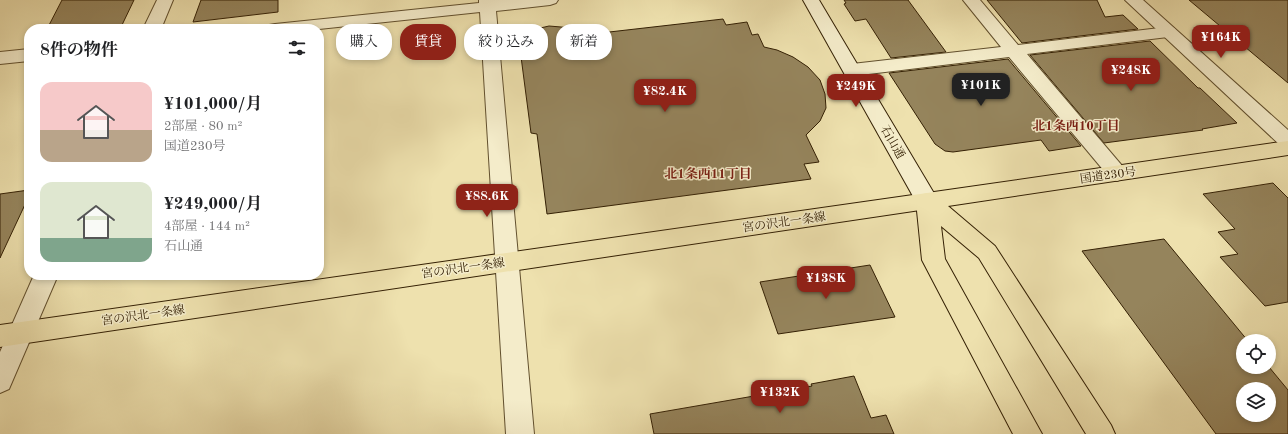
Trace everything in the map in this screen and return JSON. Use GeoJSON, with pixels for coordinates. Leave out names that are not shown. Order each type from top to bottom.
{"type":"FeatureCollection","features":[{"type":"Feature","properties":{"kind":"main road","name":"国道230号"},"geometry":{"type":"LineString","coordinates":[[927,201],[1288,148]]}},
{"type":"Feature","properties":{"kind":"main road","name":"宮の沢北一条線"},"geometry":{"type":"LineString","coordinates":[[10,335],[927,201]]}},
{"type":"Feature","properties":{"kind":"main road"},"geometry":{"type":"LineString","coordinates":[[927,201],[934,260],[1028,434]]}},
{"type":"Feature","properties":{"kind":"main road"},"geometry":{"type":"LineString","coordinates":[[927,201],[987,252],[1102,434]]}},
{"type":"Feature","properties":{"kind":"street"},"geometry":{"type":"LineString","coordinates":[[154,24],[165,0]]}},
{"type":"Feature","properties":{"kind":"street"},"geometry":{"type":"LineString","coordinates":[[316,24],[488,3],[550,0]]}},
{"type":"Feature","properties":{"kind":"street","name":"石山通"},"geometry":{"type":"LineString","coordinates":[[811,0],[927,201]]}},
{"type":"Feature","properties":{"kind":"street"},"geometry":{"type":"LineString","coordinates":[[971,0],[1117,174]]}},
{"type":"Feature","properties":{"kind":"street"},"geometry":{"type":"LineString","coordinates":[[1133,0],[1288,141]]}},
{"type":"Feature","properties":{"kind":"street"},"geometry":{"type":"LineString","coordinates":[[488,3],[520,434]]}},
{"type":"Feature","properties":{"kind":"street"},"geometry":{"type":"LineString","coordinates":[[852,70],[1168,32]]}},
{"type":"Feature","properties":{"kind":"street"},"geometry":{"type":"LineString","coordinates":[[0,58],[24,56]]}},
{"type":"Feature","properties":{"kind":"street"},"geometry":{"type":"LineString","coordinates":[[0,381],[10,335],[43,280]]}},
{"type":"Feature","properties":{"kind":"building"},"geometry":{"type":"Polygon","coordinates":[[[62,0],[134,0],[122,24],[50,24],[62,0]]]}},
{"type":"Feature","properties":{"kind":"building"},"geometry":{"type":"Polygon","coordinates":[[[201,0],[278,0],[278,12],[193,22],[201,0]]]}},
{"type":"Feature","properties":{"kind":"building"},"geometry":{"type":"Polygon","coordinates":[[[844,0],[908,0],[946,52],[891,58],[866,19],[855,21],[844,4],[846,3],[844,0]]]}},
{"type":"Feature","properties":{"kind":"building"},"geometry":{"type":"Polygon","coordinates":[[[987,0],[1097,0],[1105,17],[1123,15],[1138,29],[1022,43],[987,0]]]}},
{"type":"Feature","properties":{"kind":"building"},"geometry":{"type":"Polygon","coordinates":[[[1189,0],[1288,0],[1288,83],[1189,0]]]}},
{"type":"Feature","properties":{"kind":"building"},"geometry":{"type":"Polygon","coordinates":[[[723,19],[726,25],[747,22],[752,35],[758,34],[764,47],[777,50],[793,57],[808,67],[820,80],[825,94],[826,108],[820,121],[806,135],[819,162],[804,164],[811,179],[547,214],[537,134],[531,133],[521,60],[548,60],[549,26],[556,27],[556,60],[612,60],[612,32],[723,19]]]}},
{"type":"Feature","properties":{"kind":"building"},"geometry":{"type":"Polygon","coordinates":[[[1150,41],[1198,88],[1200,88],[1237,123],[1202,129],[1203,130],[1104,143],[1030,55],[1150,41]]]}},
{"type":"Feature","properties":{"kind":"building"},"geometry":{"type":"Polygon","coordinates":[[[1008,59],[1081,146],[1049,151],[1041,140],[953,152],[945,151],[935,144],[889,73],[1008,59]]]}},
{"type":"Feature","properties":{"kind":"building"},"geometry":{"type":"Polygon","coordinates":[[[1273,183],[1288,198],[1288,302],[1265,306],[1220,257],[1238,254],[1218,232],[1235,229],[1203,194],[1273,183]]]}},
{"type":"Feature","properties":{"kind":"building"},"geometry":{"type":"Polygon","coordinates":[[[24,191],[24,207],[0,258],[0,194],[24,191]]]}},
{"type":"Feature","properties":{"kind":"building"},"geometry":{"type":"Polygon","coordinates":[[[1164,239],[1242,334],[1236,334],[1236,374],[1275,374],[1288,390],[1288,434],[1216,434],[1082,251],[1164,239]]]}},
{"type":"Feature","properties":{"kind":"building"},"geometry":{"type":"Polygon","coordinates":[[[870,265],[895,317],[778,334],[760,282],[870,265]]]}},
{"type":"Feature","properties":{"kind":"building"},"geometry":{"type":"Polygon","coordinates":[[[854,376],[871,418],[886,415],[894,434],[654,434],[650,414],[812,386],[811,384],[854,376]]]}},
{"type":"Feature","properties":{"kind":"district","name":"北1条西10丁目"},"geometry":{"type":"Point","coordinates":[1076,125]}},
{"type":"Feature","properties":{"kind":"district","name":"北1条西11丁目"},"geometry":{"type":"Point","coordinates":[708,173]}}]}
